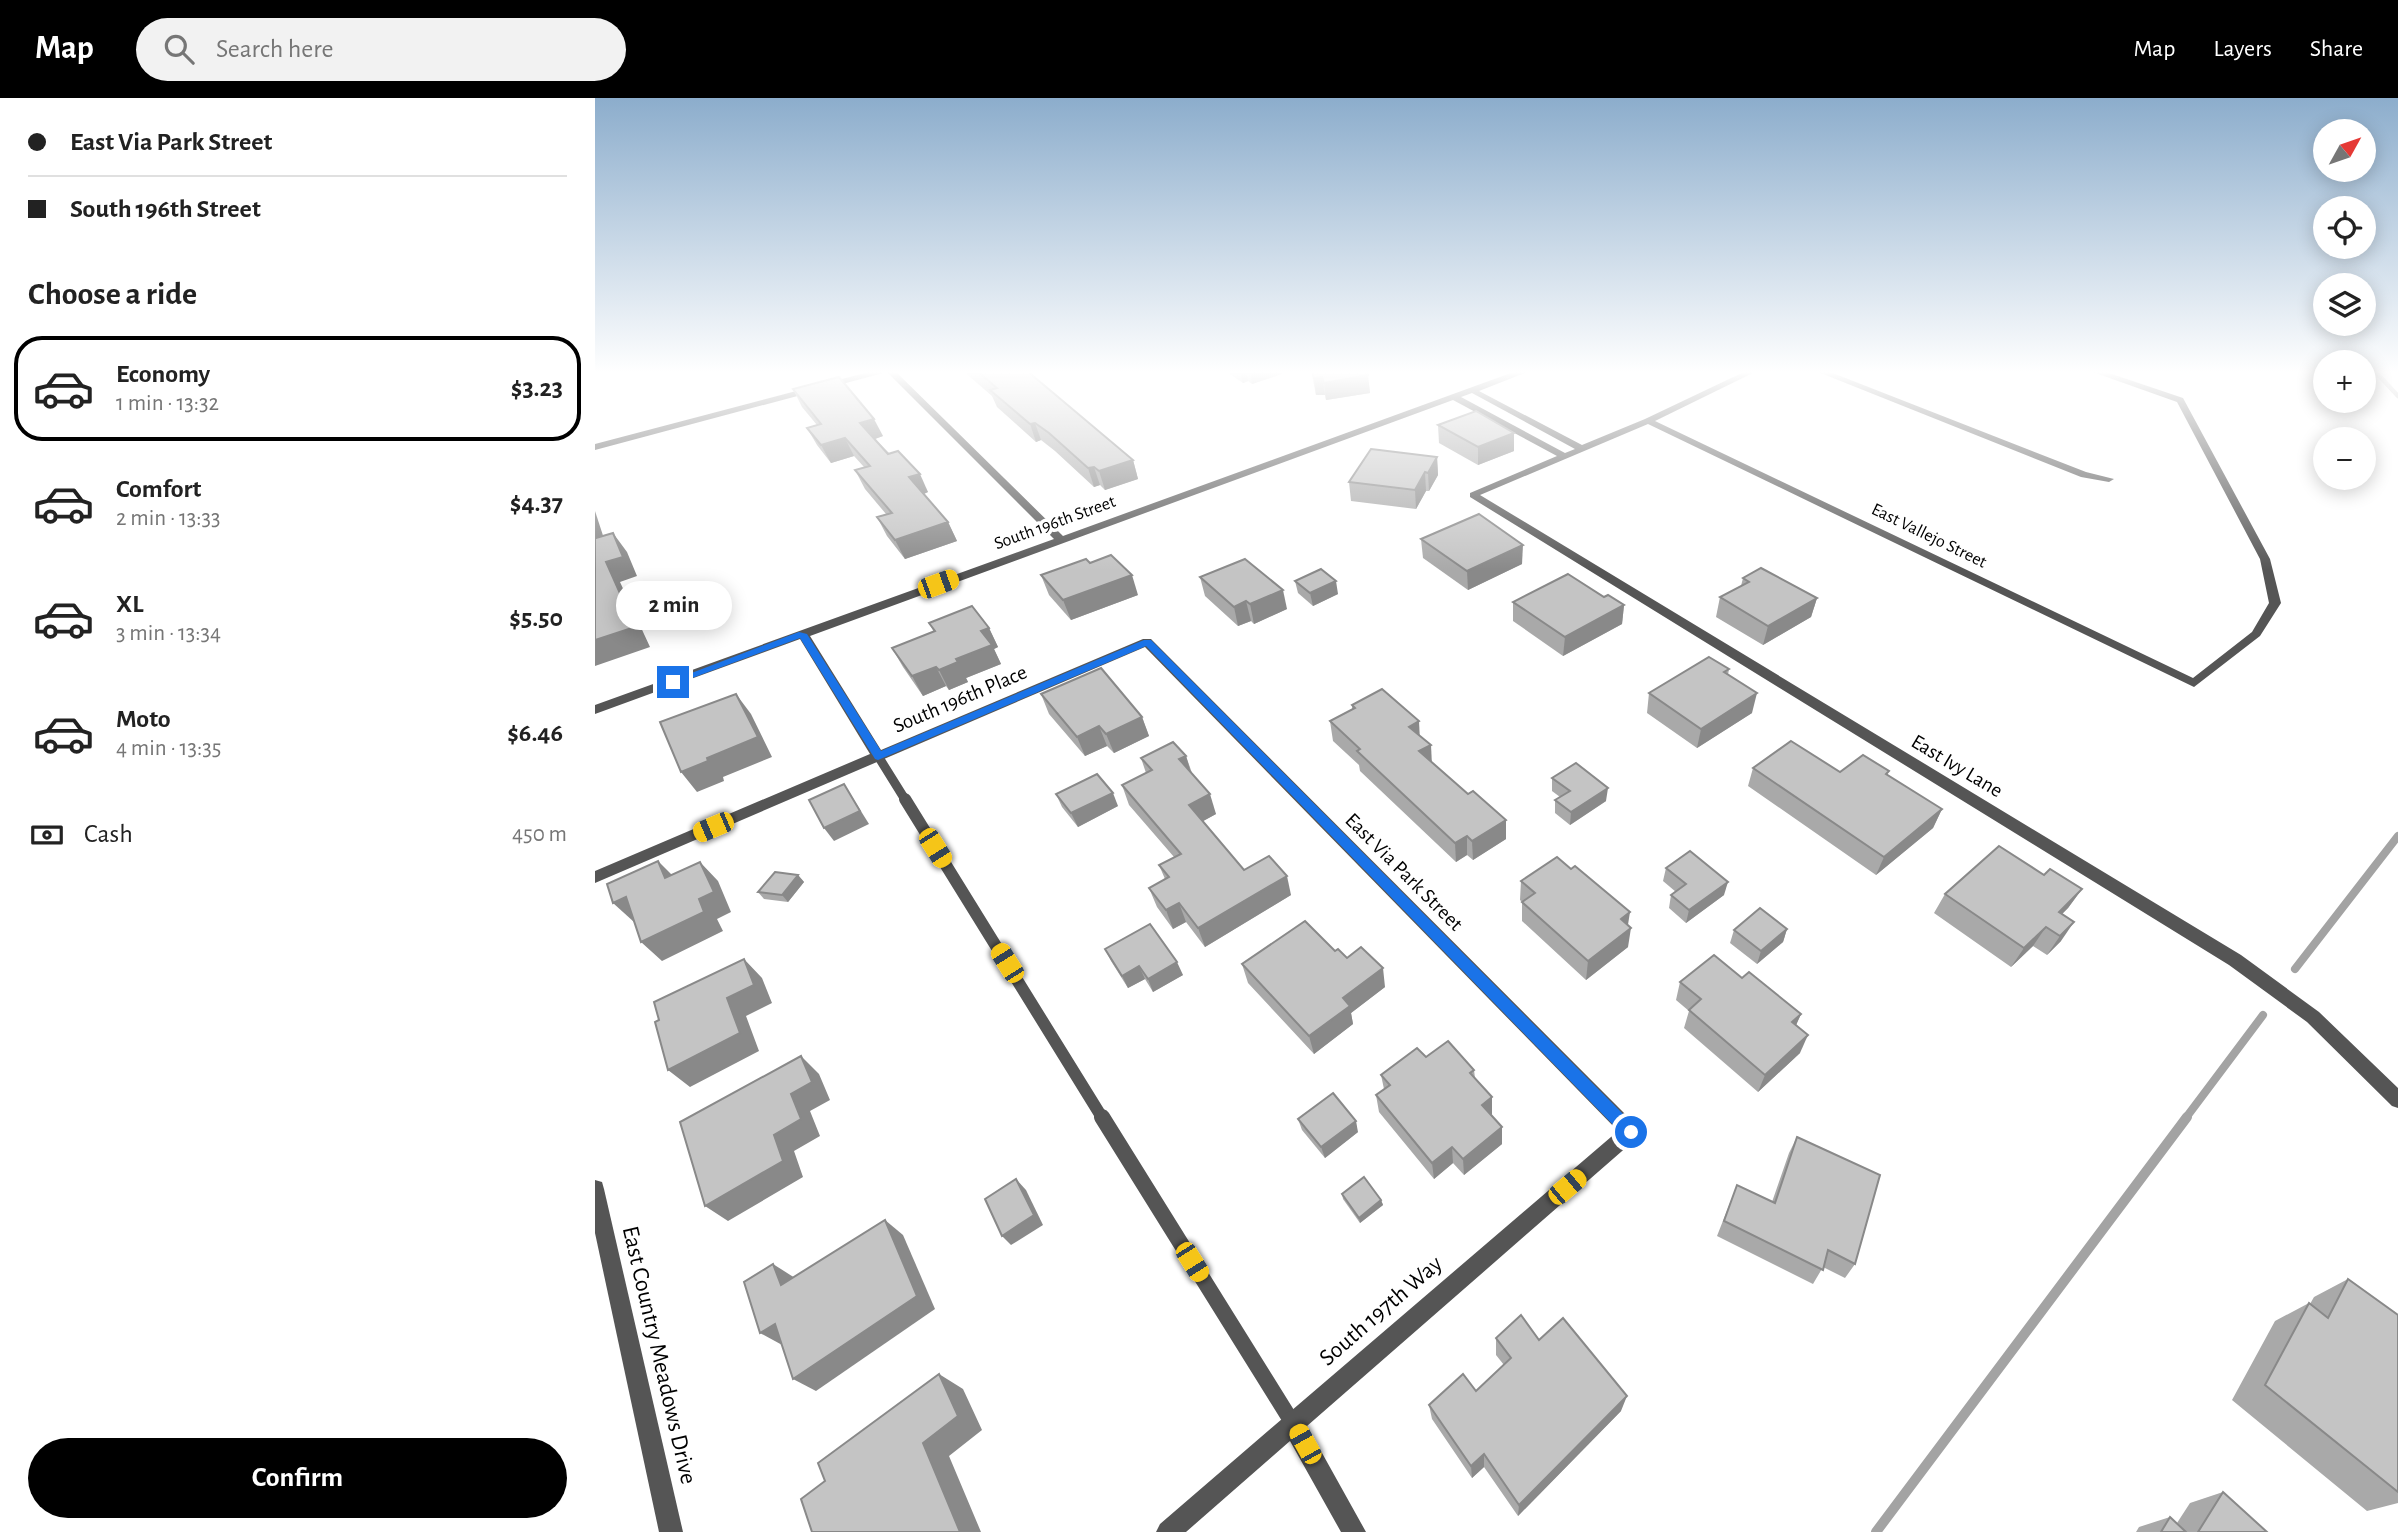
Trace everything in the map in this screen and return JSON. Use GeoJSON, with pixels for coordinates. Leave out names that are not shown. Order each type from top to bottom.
{"type":"FeatureCollection","features":[{"type":"Feature","properties":{"kind":"street"},"geometry":{"type":"LineString","coordinates":[[595,447],[633,437]]}},
{"type":"Feature","properties":{"kind":"street"},"geometry":{"type":"LineString","coordinates":[[956,437],[1061,540]]}},
{"type":"Feature","properties":{"kind":"street","name":"South 196th Street"},"geometry":{"type":"LineString","coordinates":[[595,710],[1344,437]]}},
{"type":"Feature","properties":{"kind":"street"},"geometry":{"type":"LineString","coordinates":[[1561,437],[1583,449]]}},
{"type":"Feature","properties":{"kind":"street"},"geometry":{"type":"LineString","coordinates":[[1529,438],[1564,456],[1611,437]]}},
{"type":"Feature","properties":{"kind":"street","name":"East Vallejo Street"},"geometry":{"type":"LineString","coordinates":[[1681,437],[2194,683],[2256,634],[2275,603],[2265,559],[2200,437]]}},
{"type":"Feature","properties":{"kind":"street"},"geometry":{"type":"LineString","coordinates":[[1987,437],[2084,475],[2109,479]]}},
{"type":"Feature","properties":{"kind":"street","name":"East Ivy Lane"},"geometry":{"type":"LineString","coordinates":[[1564,456],[1473,495],[2235,960],[2313,1017],[2398,1100]]}},
{"type":"Feature","properties":{"kind":"street"},"geometry":{"type":"LineString","coordinates":[[803,634],[878,757]]}},
{"type":"Feature","properties":{"kind":"street","name":"South 196th Place"},"geometry":{"type":"LineString","coordinates":[[595,877],[1147,642]]}},
{"type":"Feature","properties":{"kind":"street","name":"East Via Park Street"},"geometry":{"type":"LineString","coordinates":[[1147,642],[1631,1132]]}},
{"type":"Feature","properties":{"kind":"street","name":"South 197th Way"},"geometry":{"type":"LineString","coordinates":[[1168,1532],[1292,1422],[1631,1132]]}},
{"type":"Feature","properties":{"kind":"street","name":"East Country Meadows Drive"},"geometry":{"type":"LineString","coordinates":[[595,1189],[671,1532]]}},
{"type":"Feature","properties":{"kind":"street"},"geometry":{"type":"LineString","coordinates":[[1292,1422],[1353,1532]]}},
{"type":"Feature","properties":{"kind":"lane"},"geometry":{"type":"LineString","coordinates":[[878,757],[1292,1422]]}},
{"type":"Feature","properties":{"kind":"building"},"geometry":{"type":"Polygon","coordinates":[[[814,437],[873,437],[888,454],[898,451],[920,474],[909,477],[948,522],[895,540],[877,517],[892,513],[855,470],[870,466],[845,438],[821,445],[814,437]]]}},
{"type":"Feature","properties":{"kind":"building"},"geometry":{"type":"Polygon","coordinates":[[[1053,437],[1106,437],[1133,460],[1099,471],[1094,467],[1088,468],[1053,437]]]}},
{"type":"Feature","properties":{"kind":"building"},"geometry":{"type":"Polygon","coordinates":[[[1460,437],[1504,437],[1478,447],[1460,437]]]}},
{"type":"Feature","properties":{"kind":"building"},"geometry":{"type":"Polygon","coordinates":[[[1371,449],[1437,457],[1415,490],[1349,482],[1371,449]]]}},
{"type":"Feature","properties":{"kind":"building"},"geometry":{"type":"Polygon","coordinates":[[[1479,514],[1523,545],[1467,571],[1421,539],[1479,514]]]}},
{"type":"Feature","properties":{"kind":"building"},"geometry":{"type":"Polygon","coordinates":[[[613,533],[623,557],[606,562],[635,627],[595,640],[595,535],[596,538],[613,533]]]}},
{"type":"Feature","properties":{"kind":"building"},"geometry":{"type":"Polygon","coordinates":[[[1111,555],[1132,575],[1063,600],[1041,575],[1086,559],[1090,563],[1111,555]]]}},
{"type":"Feature","properties":{"kind":"building"},"geometry":{"type":"Polygon","coordinates":[[[1245,559],[1283,590],[1250,604],[1246,601],[1234,607],[1200,577],[1245,559]]]}},
{"type":"Feature","properties":{"kind":"building"},"geometry":{"type":"Polygon","coordinates":[[[1761,568],[1817,598],[1768,626],[1720,597],[1749,582],[1743,578],[1761,568]]]}},
{"type":"Feature","properties":{"kind":"building"},"geometry":{"type":"Polygon","coordinates":[[[1321,569],[1336,581],[1310,593],[1295,581],[1321,569]]]}},
{"type":"Feature","properties":{"kind":"building"},"geometry":{"type":"Polygon","coordinates":[[[1568,574],[1604,597],[1608,595],[1624,605],[1565,637],[1513,602],[1568,574]]]}},
{"type":"Feature","properties":{"kind":"building"},"geometry":{"type":"Polygon","coordinates":[[[972,606],[989,628],[981,631],[992,645],[956,659],[958,662],[939,670],[936,667],[912,676],[892,648],[935,631],[929,623],[972,606]]]}},
{"type":"Feature","properties":{"kind":"building"},"geometry":{"type":"Polygon","coordinates":[[[1709,657],[1729,669],[1724,672],[1757,693],[1701,729],[1649,693],[1709,657]]]}},
{"type":"Feature","properties":{"kind":"building"},"geometry":{"type":"Polygon","coordinates":[[[1101,668],[1142,717],[1106,734],[1099,726],[1077,737],[1041,694],[1101,668]]]}},
{"type":"Feature","properties":{"kind":"building"},"geometry":{"type":"Polygon","coordinates":[[[1382,689],[1419,721],[1409,727],[1431,745],[1419,751],[1468,794],[1473,791],[1506,820],[1472,841],[1467,836],[1455,843],[1357,751],[1360,749],[1330,721],[1382,689]]]}},
{"type":"Feature","properties":{"kind":"building"},"geometry":{"type":"Polygon","coordinates":[[[736,694],[758,737],[681,772],[660,722],[736,694]]]}},
{"type":"Feature","properties":{"kind":"building"},"geometry":{"type":"Polygon","coordinates":[[[1791,741],[1840,772],[1863,755],[1889,771],[1886,774],[1942,809],[1884,857],[1753,768],[1791,741]]]}},
{"type":"Feature","properties":{"kind":"building"},"geometry":{"type":"Polygon","coordinates":[[[1173,742],[1186,756],[1179,759],[1210,794],[1189,805],[1244,870],[1269,856],[1287,876],[1198,928],[1179,903],[1166,910],[1149,888],[1169,877],[1159,865],[1181,854],[1122,785],[1152,770],[1141,758],[1173,742]]]}},
{"type":"Feature","properties":{"kind":"building"},"geometry":{"type":"Polygon","coordinates":[[[1576,763],[1608,788],[1571,812],[1555,800],[1570,791],[1552,778],[1576,763]]]}},
{"type":"Feature","properties":{"kind":"building"},"geometry":{"type":"Polygon","coordinates":[[[1097,774],[1113,793],[1071,813],[1056,794],[1097,774]]]}},
{"type":"Feature","properties":{"kind":"building"},"geometry":{"type":"Polygon","coordinates":[[[844,784],[860,811],[824,828],[809,800],[844,784]]]}},
{"type":"Feature","properties":{"kind":"building"},"geometry":{"type":"Polygon","coordinates":[[[1999,846],[2044,875],[2050,869],[2082,889],[2059,912],[2074,922],[2060,936],[2046,927],[2024,948],[1945,894],[1999,846]]]}},
{"type":"Feature","properties":{"kind":"building"},"geometry":{"type":"Polygon","coordinates":[[[1690,851],[1728,882],[1689,910],[1671,895],[1686,884],[1666,868],[1690,851]]]}},
{"type":"Feature","properties":{"kind":"building"},"geometry":{"type":"Polygon","coordinates":[[[1557,857],[1571,869],[1575,866],[1630,912],[1621,919],[1631,928],[1588,961],[1522,902],[1535,893],[1521,881],[1557,857]]]}},
{"type":"Feature","properties":{"kind":"building"},"geometry":{"type":"Polygon","coordinates":[[[658,861],[665,878],[700,862],[714,892],[699,899],[704,912],[641,942],[626,897],[613,903],[607,884],[658,861]]]}},
{"type":"Feature","properties":{"kind":"building"},"geometry":{"type":"Polygon","coordinates":[[[775,872],[798,875],[782,895],[758,892],[775,872]]]}},
{"type":"Feature","properties":{"kind":"building"},"geometry":{"type":"Polygon","coordinates":[[[1760,908],[1787,929],[1761,951],[1734,930],[1760,908]]]}},
{"type":"Feature","properties":{"kind":"building"},"geometry":{"type":"Polygon","coordinates":[[[1305,921],[1335,951],[1338,949],[1347,958],[1361,947],[1383,968],[1343,998],[1350,1006],[1309,1036],[1242,964],[1305,921]]]}},
{"type":"Feature","properties":{"kind":"building"},"geometry":{"type":"Polygon","coordinates":[[[1150,924],[1177,962],[1148,979],[1139,966],[1122,976],[1105,949],[1150,924]]]}},
{"type":"Feature","properties":{"kind":"building"},"geometry":{"type":"Polygon","coordinates":[[[1714,955],[1742,978],[1749,972],[1801,1014],[1792,1022],[1808,1035],[1765,1075],[1689,1010],[1701,999],[1680,982],[1714,955]]]}},
{"type":"Feature","properties":{"kind":"building"},"geometry":{"type":"Polygon","coordinates":[[[744,959],[754,985],[727,998],[740,1033],[668,1070],[655,1022],[659,1020],[654,1002],[744,959]]]}},
{"type":"Feature","properties":{"kind":"building"},"geometry":{"type":"Polygon","coordinates":[[[1448,1041],[1474,1070],[1470,1073],[1492,1097],[1482,1105],[1502,1127],[1463,1159],[1452,1147],[1432,1163],[1376,1095],[1390,1085],[1381,1075],[1417,1048],[1426,1057],[1448,1041]]]}},
{"type":"Feature","properties":{"kind":"building"},"geometry":{"type":"Polygon","coordinates":[[[801,1056],[812,1082],[791,1094],[801,1119],[774,1135],[783,1161],[705,1206],[680,1122],[801,1056]]]}},
{"type":"Feature","properties":{"kind":"building"},"geometry":{"type":"Polygon","coordinates":[[[1333,1093],[1356,1121],[1321,1147],[1298,1119],[1333,1093]]]}},
{"type":"Feature","properties":{"kind":"building"},"geometry":{"type":"Polygon","coordinates":[[[1797,1137],[1880,1175],[1855,1264],[1828,1250],[1823,1270],[1724,1221],[1737,1185],[1775,1203],[1797,1137]]]}},
{"type":"Feature","properties":{"kind":"building"},"geometry":{"type":"Polygon","coordinates":[[[1364,1177],[1381,1200],[1359,1218],[1342,1194],[1364,1177]]]}},
{"type":"Feature","properties":{"kind":"building"},"geometry":{"type":"Polygon","coordinates":[[[1016,1179],[1034,1215],[1002,1236],[985,1199],[1016,1179]]]}},
{"type":"Feature","properties":{"kind":"building"},"geometry":{"type":"Polygon","coordinates":[[[885,1220],[917,1296],[793,1379],[775,1324],[760,1333],[744,1282],[773,1264],[781,1285],[885,1220]]]}},
{"type":"Feature","properties":{"kind":"building"},"geometry":{"type":"Polygon","coordinates":[[[2348,1279],[2398,1315],[2398,1492],[2265,1385],[2309,1303],[2328,1318],[2348,1279]]]}},
{"type":"Feature","properties":{"kind":"building"},"geometry":{"type":"Polygon","coordinates":[[[1521,1315],[1539,1340],[1563,1318],[1627,1396],[1519,1505],[1484,1454],[1471,1466],[1429,1405],[1463,1374],[1476,1391],[1511,1358],[1496,1338],[1521,1315]]]}},
{"type":"Feature","properties":{"kind":"building"},"geometry":{"type":"Polygon","coordinates":[[[939,1374],[958,1416],[923,1443],[960,1532],[812,1532],[801,1499],[825,1481],[818,1463],[939,1374]]]}},
{"type":"Feature","properties":{"kind":"building"},"geometry":{"type":"Polygon","coordinates":[[[2223,1492],[2267,1532],[2198,1532],[2223,1492]]]}},
{"type":"Feature","properties":{"kind":"building"},"geometry":{"type":"Polygon","coordinates":[[[2170,1517],[2186,1532],[2161,1532],[2170,1517]]]}},
{"type":"Feature","properties":{"kind":"waterway"},"geometry":{"type":"LineString","coordinates":[[2295,969],[2398,836]]}},
{"type":"Feature","properties":{"kind":"waterway"},"geometry":{"type":"LineString","coordinates":[[2185,1119],[2263,1015]]}},
{"type":"Feature","properties":{"kind":"waterway"},"geometry":{"type":"LineString","coordinates":[[1876,1532],[2187,1117]]}},
{"type":"Feature","properties":{"kind":"route"},"geometry":{"type":"LineString","coordinates":[[673,682],[803,634],[878,757],[1147,642],[1631,1132]]}}]}
